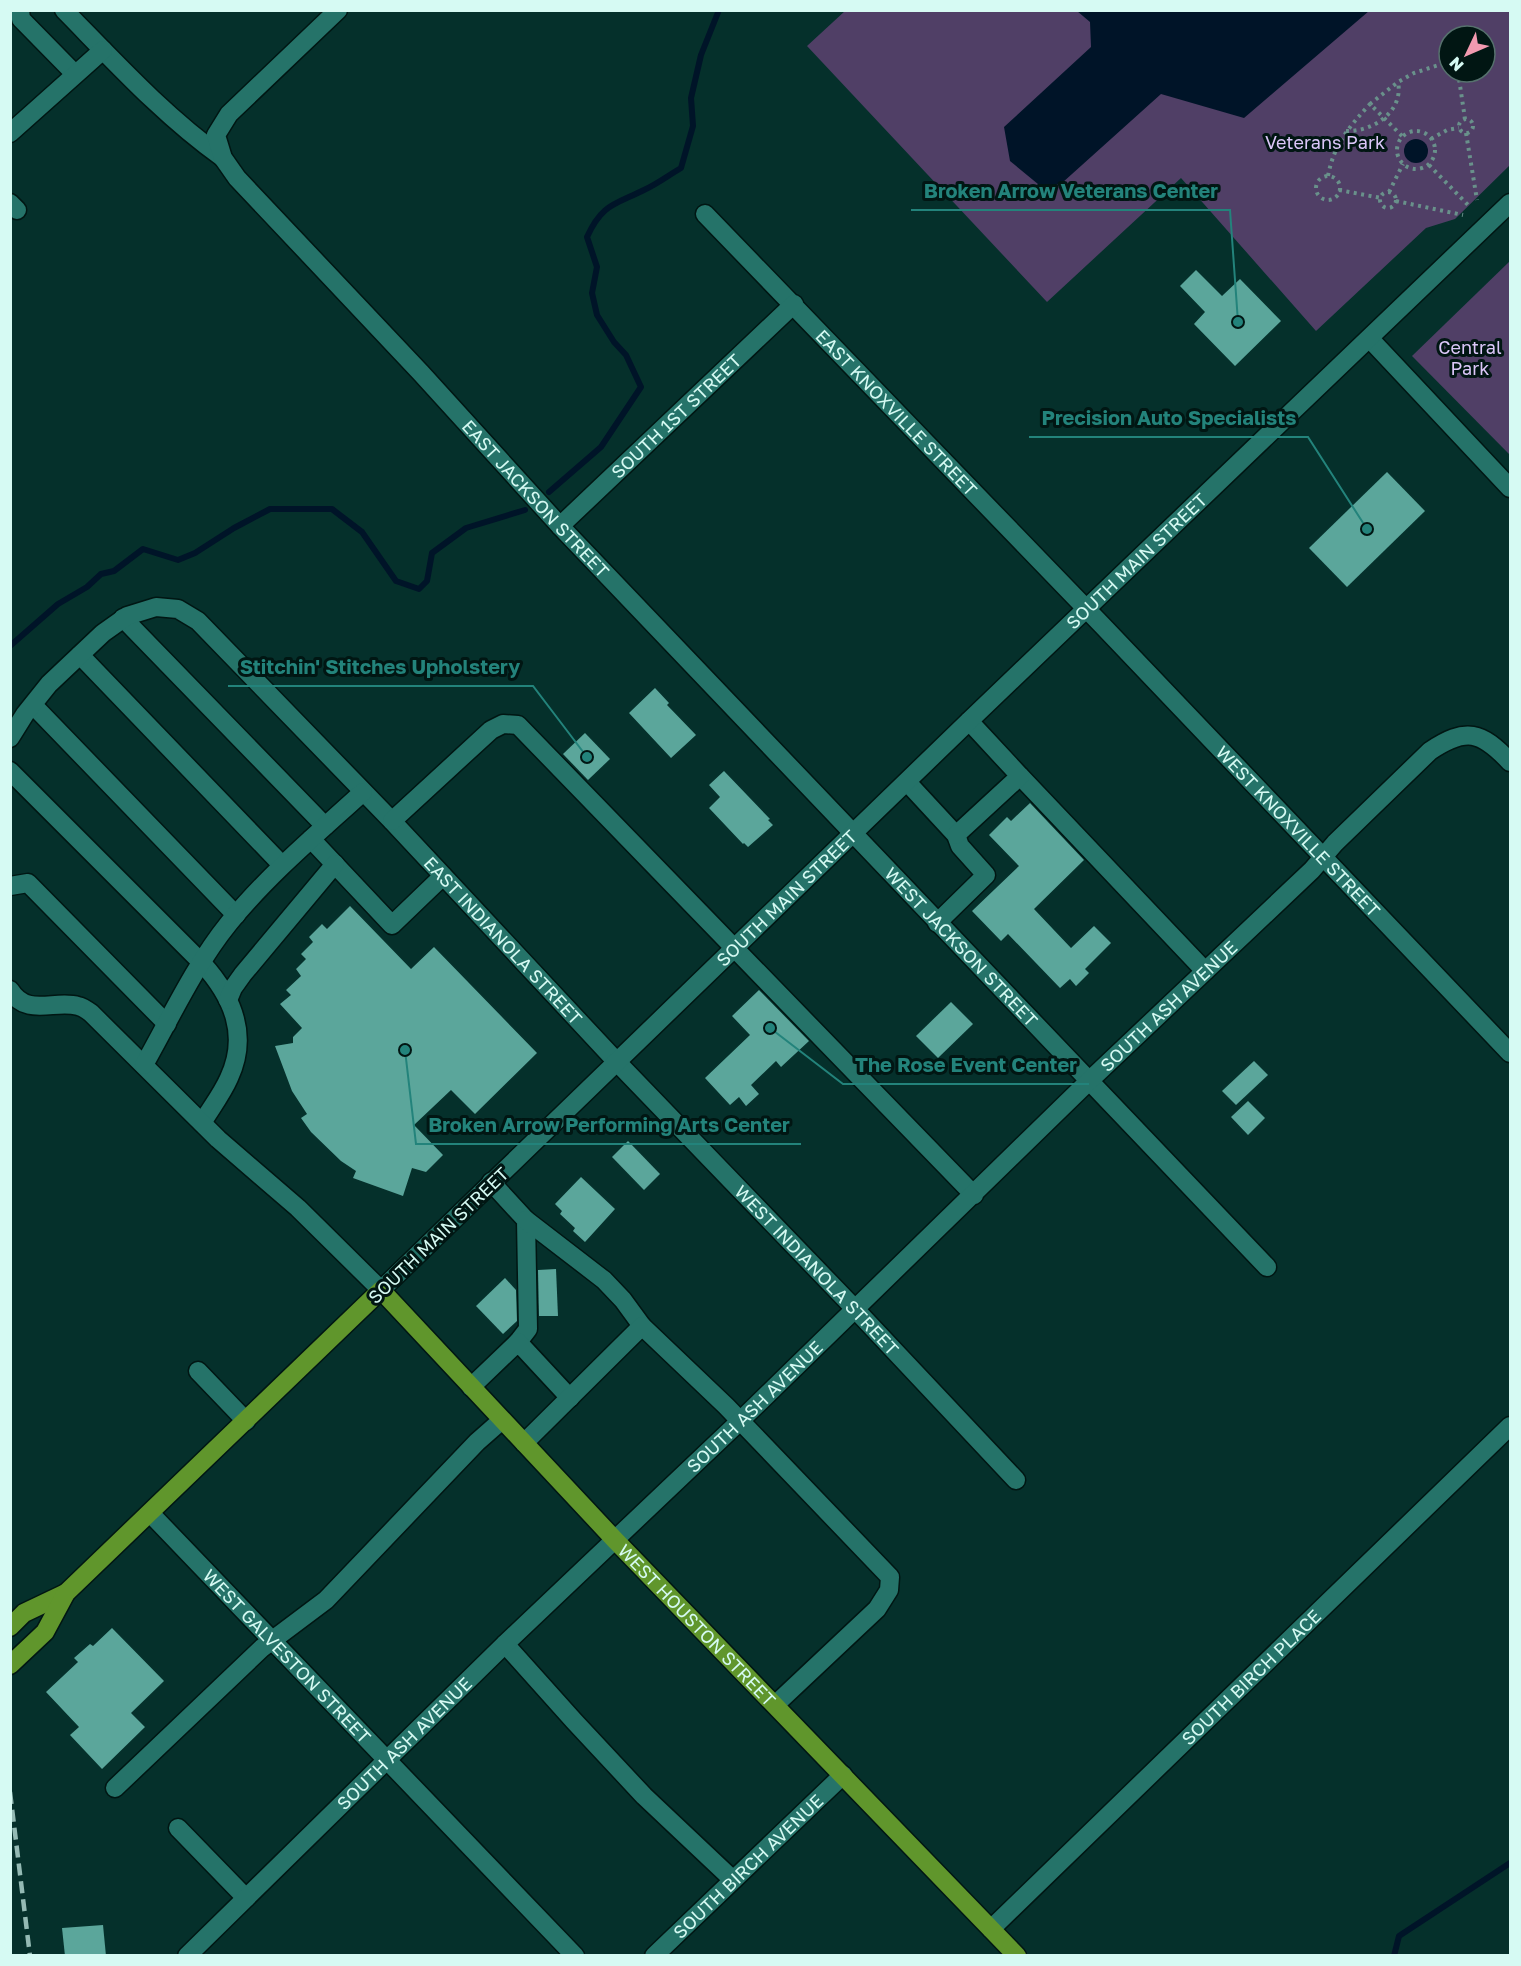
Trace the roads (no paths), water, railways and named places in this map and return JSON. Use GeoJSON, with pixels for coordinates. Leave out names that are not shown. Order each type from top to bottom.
{"type":"FeatureCollection","features":[{"type":"Feature","properties":{"kind":"main road","name":"WEST HOUSTON STREET"},"geometry":{"type":"LineString","coordinates":[[381,1290],[615,1540],[776,1704],[1017,1956]]}},
{"type":"Feature","properties":{"kind":"main road","name":"SOUTH MAIN STREET"},"geometry":{"type":"LineString","coordinates":[[10,1665],[45,1632],[66,1593],[381,1290]]}},
{"type":"Feature","properties":{"kind":"main road","name":"SOUTH MAIN STREET"},"geometry":{"type":"LineString","coordinates":[[10,1627],[24,1613],[66,1593]]}},
{"type":"Feature","properties":{"kind":"street"},"geometry":{"type":"LineString","coordinates":[[20,10],[21,19],[75,74]]}},
{"type":"Feature","properties":{"kind":"street","name":"EAST JACKSON STREET"},"geometry":{"type":"LineString","coordinates":[[64,10],[158,104],[203,144],[223,158],[245,186],[421,373],[560,526],[853,834]]}},
{"type":"Feature","properties":{"kind":"street","name":"EAST JACKSON STREET"},"geometry":{"type":"LineString","coordinates":[[223,158],[216,135],[229,114],[338,10]]}},
{"type":"Feature","properties":{"kind":"street"},"geometry":{"type":"LineString","coordinates":[[10,133],[103,50]]}},
{"type":"Feature","properties":{"kind":"street","name":"SOUTH MAIN STREET"},"geometry":{"type":"LineString","coordinates":[[381,1290],[1510,203]]}},
{"type":"Feature","properties":{"kind":"street","name":"EAST KNOXVILLE STREET"},"geometry":{"type":"LineString","coordinates":[[705,214],[1088,610]]}},
{"type":"Feature","properties":{"kind":"street","name":"SOUTH 1ST STREET"},"geometry":{"type":"LineString","coordinates":[[560,526],[794,304]]}},
{"type":"Feature","properties":{"kind":"street"},"geometry":{"type":"LineString","coordinates":[[1370,339],[1507,478]]}},
{"type":"Feature","properties":{"kind":"street","name":"EAST INDIANOLA STREET"},"geometry":{"type":"LineString","coordinates":[[10,738],[49,684],[103,633],[123,618],[156,607],[178,609],[198,621],[392,821],[616,1062]]}},
{"type":"Feature","properties":{"kind":"street","name":"WEST KNOXVILLE STREET"},"geometry":{"type":"LineString","coordinates":[[1088,610],[1510,1053]]}},
{"type":"Feature","properties":{"kind":"street"},"geometry":{"type":"LineString","coordinates":[[123,618],[318,832],[335,864],[392,925],[443,876]]}},
{"type":"Feature","properties":{"kind":"street"},"geometry":{"type":"LineString","coordinates":[[80,655],[282,865]]}},
{"type":"Feature","properties":{"kind":"street"},"geometry":{"type":"LineString","coordinates":[[33,705],[236,915]]}},
{"type":"Feature","properties":{"kind":"street"},"geometry":{"type":"LineString","coordinates":[[969,722],[1205,971]]}},
{"type":"Feature","properties":{"kind":"street"},"geometry":{"type":"LineString","coordinates":[[392,821],[491,730],[503,724],[518,725],[974,1194]]}},
{"type":"Feature","properties":{"kind":"street","name":"SOUTH ASH AVENUE"},"geometry":{"type":"LineString","coordinates":[[187,1956],[505,1644],[856,1310],[1089,1081],[1312,870],[1335,843],[1430,751],[1447,739],[1461,735],[1473,735],[1497,748],[1510,762]]}},
{"type":"Feature","properties":{"kind":"street"},"geometry":{"type":"LineString","coordinates":[[10,771],[202,963],[213,975],[228,1000],[237,1024],[239,1042],[236,1058],[229,1079],[202,1123]]}},
{"type":"Feature","properties":{"kind":"street"},"geometry":{"type":"LineString","coordinates":[[956,835],[1020,776]]}},
{"type":"Feature","properties":{"kind":"street"},"geometry":{"type":"LineString","coordinates":[[907,782],[956,835],[960,846],[986,875],[937,923]]}},
{"type":"Feature","properties":{"kind":"street"},"geometry":{"type":"LineString","coordinates":[[144,1065],[202,963],[236,915],[282,865],[363,792]]}},
{"type":"Feature","properties":{"kind":"street","name":"WEST JACKSON STREET"},"geometry":{"type":"LineString","coordinates":[[853,834],[1267,1267]]}},
{"type":"Feature","properties":{"kind":"street"},"geometry":{"type":"LineString","coordinates":[[228,1000],[243,974],[335,864]]}},
{"type":"Feature","properties":{"kind":"street"},"geometry":{"type":"LineString","coordinates":[[10,886],[28,883],[167,1024]]}},
{"type":"Feature","properties":{"kind":"street"},"geometry":{"type":"LineString","coordinates":[[10,990],[24,1004],[77,1005],[91,1013],[202,1123],[298,1208],[381,1290]]}},
{"type":"Feature","properties":{"kind":"street","name":"WEST INDIANOLA STREET"},"geometry":{"type":"LineString","coordinates":[[616,1062],[856,1310],[1016,1480]]}},
{"type":"Feature","properties":{"kind":"street"},"geometry":{"type":"LineString","coordinates":[[491,1182],[526,1220],[604,1280],[623,1300],[642,1326],[740,1421],[890,1577],[889,1590],[877,1610],[776,1704]]}},
{"type":"Feature","properties":{"kind":"street"},"geometry":{"type":"LineString","coordinates":[[471,1387],[518,1342],[528,1329],[526,1220]]}},
{"type":"Feature","properties":{"kind":"street"},"geometry":{"type":"LineString","coordinates":[[524,1443],[642,1326]]}},
{"type":"Feature","properties":{"kind":"street"},"geometry":{"type":"LineString","coordinates":[[518,1342],[570,1398]]}},
{"type":"Feature","properties":{"kind":"street"},"geometry":{"type":"LineString","coordinates":[[198,1371],[246,1421]]}},
{"type":"Feature","properties":{"kind":"street"},"geometry":{"type":"LineString","coordinates":[[115,1788],[272,1641],[308,1616],[326,1600],[502,1420]]}},
{"type":"Feature","properties":{"kind":"street","name":"SOUTH BIRCH PLACE"},"geometry":{"type":"LineString","coordinates":[[991,1929],[1510,1426]]}},
{"type":"Feature","properties":{"kind":"street","name":"WEST GALVESTON STREET"},"geometry":{"type":"LineString","coordinates":[[150,1513],[575,1956]]}},
{"type":"Feature","properties":{"kind":"street"},"geometry":{"type":"LineString","coordinates":[[505,1644],[644,1796],[732,1879]]}},
{"type":"Feature","properties":{"kind":"street","name":"SOUTH BIRCH AVENUE"},"geometry":{"type":"LineString","coordinates":[[654,1956],[843,1775]]}},
{"type":"Feature","properties":{"kind":"street"},"geometry":{"type":"LineString","coordinates":[[178,1828],[246,1898]]}},
{"type":"Feature","properties":{"kind":"water"},"geometry":{"type":"Polygon","coordinates":[[[1077,11],[1369,11],[1244,118],[1161,94],[1062,183],[1044,189],[1010,161],[1004,127],[1091,47],[1090,22],[1077,11]]]}},
{"type":"Feature","properties":{"kind":"water"},"geometry":{"type":"Polygon","coordinates":[[[1416,139],[1425,142],[1428,151],[1425,160],[1416,163],[1407,160],[1404,151],[1407,142],[1416,139]]]}},
{"type":"Feature","properties":{"kind":"waterway"},"geometry":{"type":"LineString","coordinates":[[549,492],[601,447],[641,387],[626,355],[614,342],[597,315],[592,293],[597,267],[587,237],[598,218],[610,207],[649,188],[681,168],[693,126],[691,98],[701,55],[719,10]]}},
{"type":"Feature","properties":{"kind":"waterway"},"geometry":{"type":"LineString","coordinates":[[10,646],[58,604],[87,587],[101,574],[114,571],[143,549],[178,560],[195,553],[234,528],[270,509],[332,509],[362,532],[396,581],[419,589],[427,581],[432,553],[466,528],[525,510]]}},
{"type":"Feature","properties":{"kind":"waterway"},"geometry":{"type":"LineString","coordinates":[[1394,1956],[1399,1936],[1510,1863]]}},
{"type":"Feature","properties":{"kind":"railway"},"geometry":{"type":"LineString","coordinates":[[10,1792],[30,1956]]}},
{"type":"Feature","properties":{"kind":"place","name":"Broken Arrow Veterans Center"},"geometry":{"type":"Point","coordinates":[1238,322]}},
{"type":"Feature","properties":{"kind":"place","name":"Precision Auto Specialists"},"geometry":{"type":"Point","coordinates":[1367,529]}},
{"type":"Feature","properties":{"kind":"place","name":"Stitchin' Stitches Upholstery"},"geometry":{"type":"Point","coordinates":[587,757]}},
{"type":"Feature","properties":{"kind":"place","name":"The Rose Event Center"},"geometry":{"type":"Point","coordinates":[770,1028]}},
{"type":"Feature","properties":{"kind":"place","name":"Broken Arrow Performing Arts Center"},"geometry":{"type":"Point","coordinates":[405,1050]}},
{"type":"Feature","properties":{"kind":"park label","name":"Veterans Park"},"geometry":{"type":"Point","coordinates":[1325,142]}},
{"type":"Feature","properties":{"kind":"park label","name":"Central Park"},"geometry":{"type":"Point","coordinates":[1470,357]}}]}
